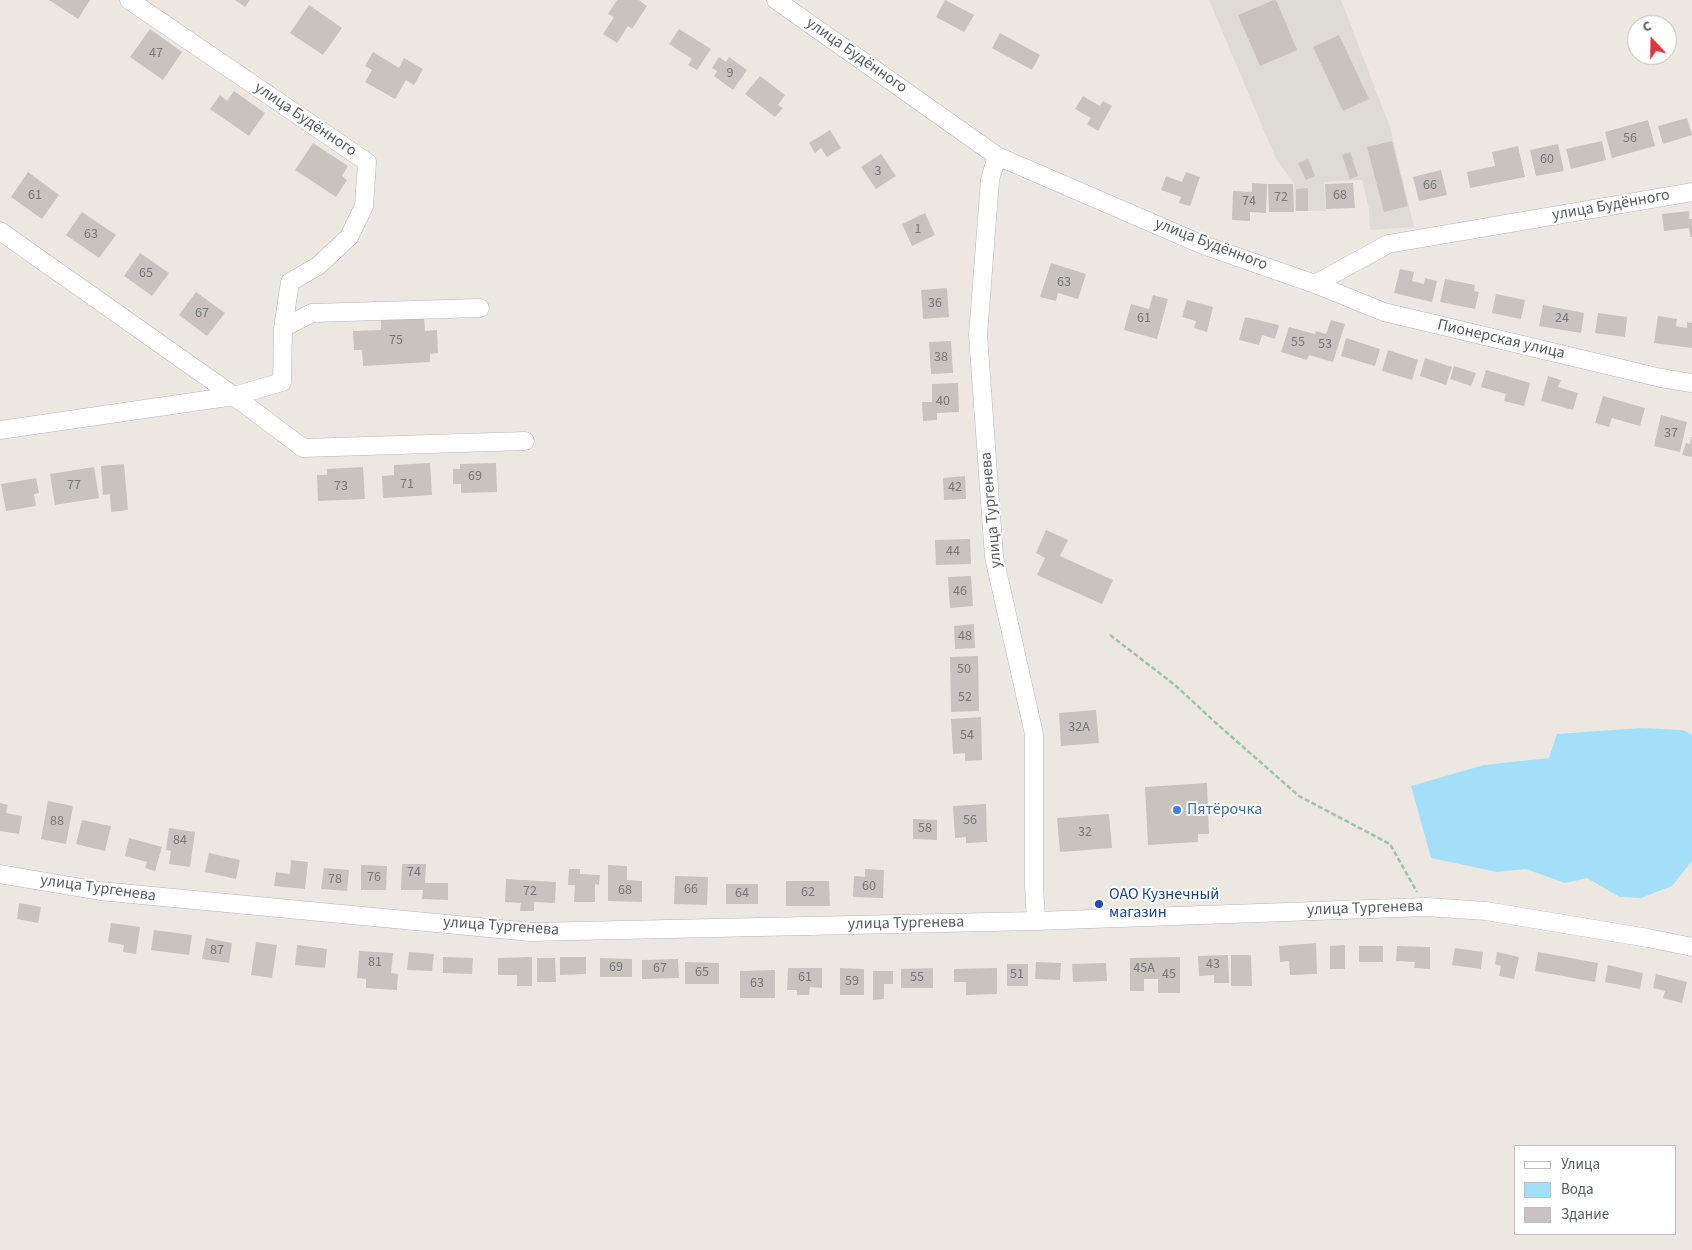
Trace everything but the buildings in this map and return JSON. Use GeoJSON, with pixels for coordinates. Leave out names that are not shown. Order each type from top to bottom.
{"type":"FeatureCollection","features":[{"type":"Feature","properties":{"kind":"street","name":"улица Будённого"},"geometry":{"type":"LineString","coordinates":[[0,430],[234,396],[282,382],[283,328],[290,282],[318,266],[349,237],[364,206],[367,162],[129,0]]}},
{"type":"Feature","properties":{"kind":"street","name":"улица Будённого"},"geometry":{"type":"LineString","coordinates":[[776,0],[998,156],[1203,245],[1315,284],[1388,244],[1692,192]]}},
{"type":"Feature","properties":{"kind":"street","name":"улица Тургенева"},"geometry":{"type":"LineString","coordinates":[[998,156],[990,180],[978,335],[994,557],[1034,734],[1034,886],[1036,921]]}},
{"type":"Feature","properties":{"kind":"street"},"geometry":{"type":"LineString","coordinates":[[0,232],[234,396],[303,448],[525,441]]}},
{"type":"Feature","properties":{"kind":"street","name":"Пионерская улица"},"geometry":{"type":"LineString","coordinates":[[1315,284],[1384,312],[1661,378],[1692,383]]}},
{"type":"Feature","properties":{"kind":"street"},"geometry":{"type":"LineString","coordinates":[[283,328],[312,313],[480,308]]}},
{"type":"Feature","properties":{"kind":"street","name":"улица Тургенева"},"geometry":{"type":"LineString","coordinates":[[0,874],[100,892],[531,932],[1036,921],[1426,907],[1486,910],[1692,947]]}},
{"type":"Feature","properties":{"kind":"path"},"geometry":{"type":"LineString","coordinates":[[1110,635],[1175,685],[1300,796],[1390,844],[1426,907]]}},
{"type":"Feature","properties":{"kind":"shaded area"},"geometry":{"type":"Polygon","coordinates":[[[1209,0],[1341,0],[1390,127],[1414,227],[1370,230],[1369,209],[1362,180],[1324,182],[1326,211],[1295,211],[1294,183],[1276,159],[1209,0]]]}},
{"type":"Feature","properties":{"kind":"water"},"geometry":{"type":"Polygon","coordinates":[[[1642,728],[1683,730],[1692,735],[1692,861],[1672,886],[1641,898],[1620,897],[1587,878],[1565,883],[1526,869],[1497,872],[1431,858],[1411,786],[1484,765],[1549,758],[1557,734],[1642,728]]]}},
{"type":"Feature","properties":{"kind":"place","name":"Пятёрочка"},"geometry":{"type":"Point","coordinates":[1177,810]}},
{"type":"Feature","properties":{"kind":"place","name":"ОАО Кузнечный магазин"},"geometry":{"type":"Point","coordinates":[1099,904]}}]}
